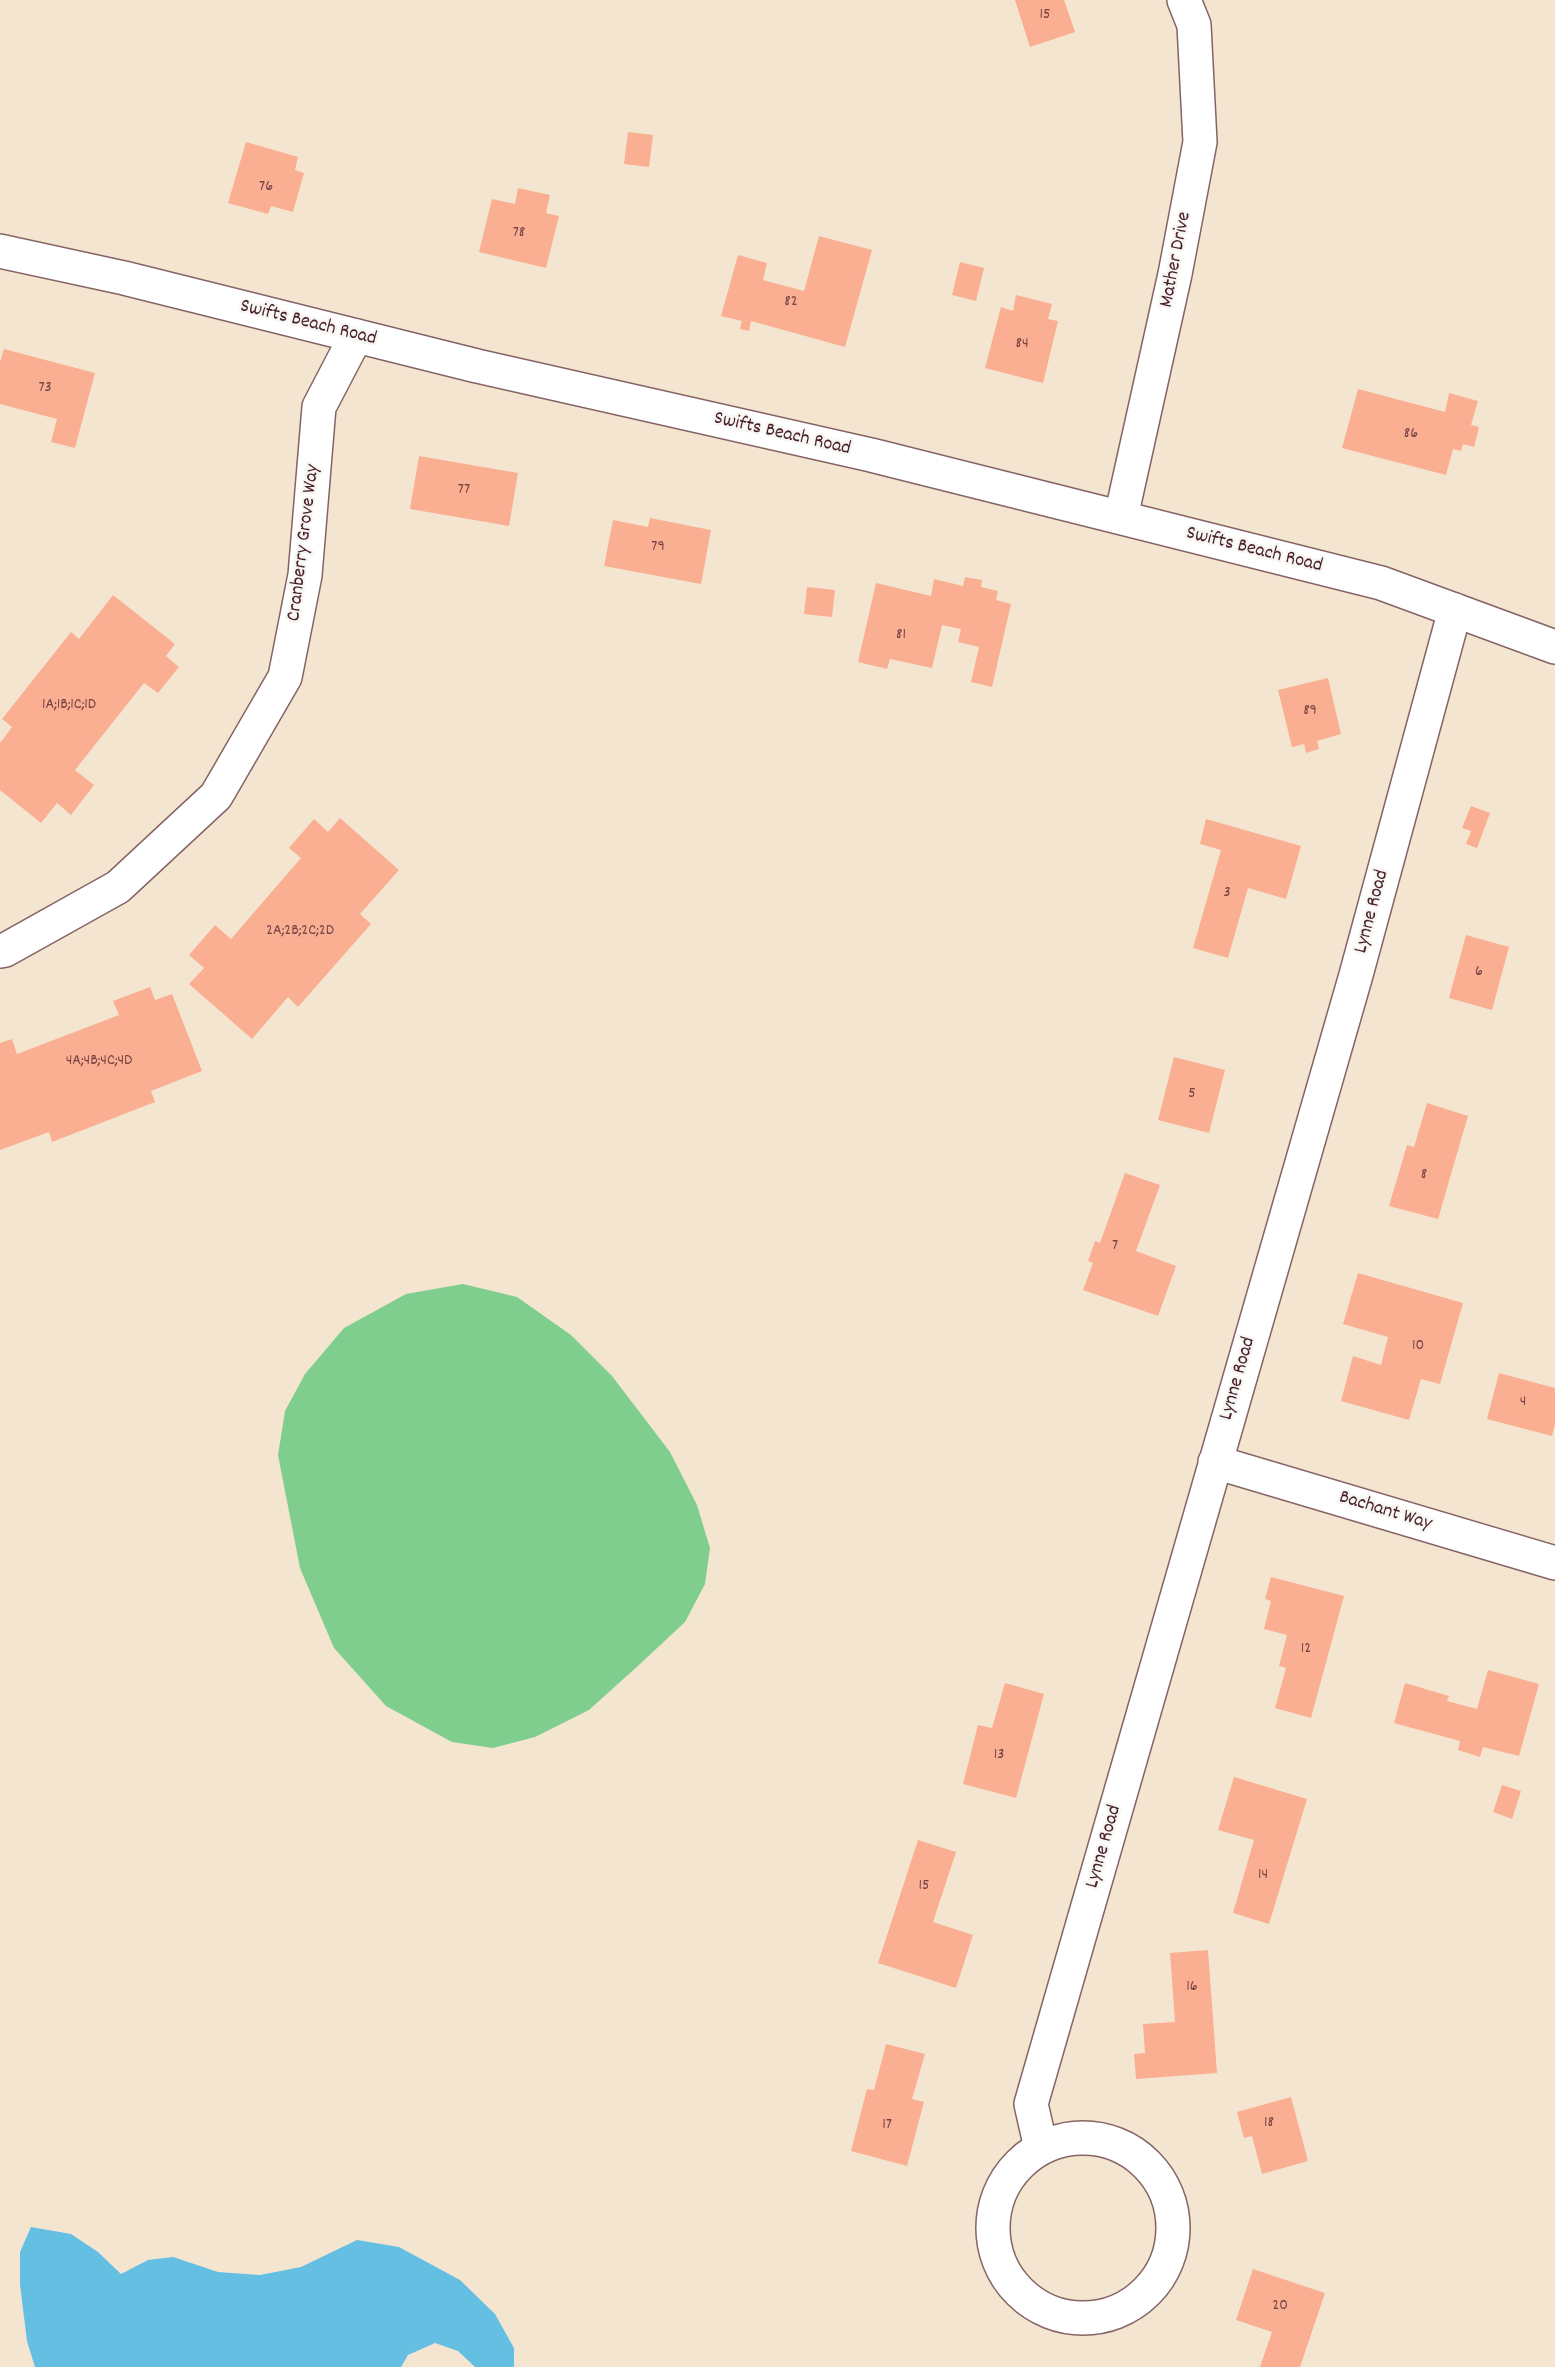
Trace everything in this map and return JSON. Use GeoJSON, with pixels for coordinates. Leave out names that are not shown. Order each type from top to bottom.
{"type":"FeatureCollection","features":[{"type":"Feature","properties":{"kind":"street","name":"Mather Drive"},"geometry":{"type":"LineString","coordinates":[[1121,517],[1175,274],[1200,142],[1194,25],[1184,0]]}},
{"type":"Feature","properties":{"kind":"street","name":"Swifts Beach Road"},"geometry":{"type":"LineString","coordinates":[[0,251],[124,278],[488,368],[871,455],[1381,583],[1555,647]]}},
{"type":"Feature","properties":{"kind":"street","name":"Cranberry Grove Way"},"geometry":{"type":"LineString","coordinates":[[0,951],[118,887],[216,796],[285,677],[305,575],[319,408],[356,336]]}},
{"type":"Feature","properties":{"kind":"street","name":"Lynne Road"},"geometry":{"type":"LineString","coordinates":[[1041,2148],[1031,2104],[1356,975],[1455,610]]}},
{"type":"Feature","properties":{"kind":"street","name":"Bachant Way"},"geometry":{"type":"LineString","coordinates":[[1215,1461],[1555,1563]]}},
{"type":"Feature","properties":{"kind":"street"},"geometry":{"type":"LineString","coordinates":[[1074,2138],[1110,2141],[1141,2158],[1164,2185],[1174,2219],[1171,2254],[1154,2286],[1126,2309],[1092,2319],[1057,2315],[1025,2298],[1003,2271],[993,2237],[997,2202],[1013,2171],[1041,2148],[1074,2138]]}},
{"type":"Feature","properties":{"kind":"green space"},"geometry":{"type":"Polygon","coordinates":[[[463,1284],[517,1297],[571,1335],[612,1376],[670,1452],[697,1505],[710,1548],[705,1584],[685,1622],[640,1664],[589,1710],[535,1737],[493,1748],[452,1742],[386,1706],[334,1648],[300,1568],[278,1455],[285,1411],[305,1374],[344,1328],[406,1294],[463,1284]]]}},
{"type":"Feature","properties":{"kind":"water"},"geometry":{"type":"Polygon","coordinates":[[[31,2227],[71,2234],[98,2252],[121,2274],[148,2260],[173,2257],[218,2272],[260,2275],[301,2267],[357,2240],[399,2247],[460,2280],[495,2314],[514,2348],[514,2367],[475,2367],[458,2351],[435,2343],[408,2355],[401,2367],[35,2367],[27,2341],[20,2285],[20,2252],[31,2227]]]}},
{"type":"Feature","properties":{"kind":"building"},"geometry":{"type":"Polygon","coordinates":[[[1015,0],[1064,0],[1075,32],[1030,47],[1015,0]]]}},
{"type":"Feature","properties":{"kind":"building"},"geometry":{"type":"Polygon","coordinates":[[[628,132],[653,135],[649,167],[624,164],[628,132]]]}},
{"type":"Feature","properties":{"kind":"building"},"geometry":{"type":"Polygon","coordinates":[[[246,142],[298,157],[295,170],[304,173],[293,212],[271,206],[268,214],[228,203],[246,142]]]}},
{"type":"Feature","properties":{"kind":"building"},"geometry":{"type":"Polygon","coordinates":[[[518,188],[550,195],[546,213],[559,216],[546,268],[479,252],[492,199],[515,204],[518,188]]]}},
{"type":"Feature","properties":{"kind":"building"},"geometry":{"type":"Polygon","coordinates":[[[819,236],[872,250],[845,347],[751,321],[749,331],[740,329],[742,321],[721,316],[738,255],[767,263],[763,280],[804,291],[819,236]]]}},
{"type":"Feature","properties":{"kind":"building"},"geometry":{"type":"Polygon","coordinates":[[[960,262],[984,268],[976,301],[952,295],[960,262]]]}},
{"type":"Feature","properties":{"kind":"building"},"geometry":{"type":"Polygon","coordinates":[[[1016,295],[1052,304],[1048,319],[1058,321],[1043,383],[985,368],[1001,307],[1013,311],[1016,295]]]}},
{"type":"Feature","properties":{"kind":"building"},"geometry":{"type":"Polygon","coordinates":[[[4,349],[95,373],[75,448],[51,442],[57,419],[0,404],[0,362],[4,349]]]}},
{"type":"Feature","properties":{"kind":"building"},"geometry":{"type":"Polygon","coordinates":[[[1358,389],[1445,412],[1449,393],[1478,401],[1471,425],[1479,427],[1474,447],[1463,444],[1461,451],[1453,449],[1446,475],[1342,448],[1358,389]]]}},
{"type":"Feature","properties":{"kind":"building"},"geometry":{"type":"Polygon","coordinates":[[[419,456],[518,473],[509,526],[410,509],[419,456]]]}},
{"type":"Feature","properties":{"kind":"building"},"geometry":{"type":"Polygon","coordinates":[[[650,518],[711,530],[701,584],[604,566],[613,520],[648,527],[650,518]]]}},
{"type":"Feature","properties":{"kind":"building"},"geometry":{"type":"Polygon","coordinates":[[[965,577],[982,580],[981,587],[998,591],[996,600],[1011,604],[992,687],[971,682],[979,647],[958,642],[961,629],[942,625],[932,668],[890,659],[887,669],[858,662],[876,583],[931,596],[934,579],[963,586],[965,577]]]}},
{"type":"Feature","properties":{"kind":"building"},"geometry":{"type":"Polygon","coordinates":[[[807,587],[835,590],[832,617],[804,614],[807,587]]]}},
{"type":"Feature","properties":{"kind":"building"},"geometry":{"type":"Polygon","coordinates":[[[113,595],[175,644],[166,656],[179,667],[158,693],[144,683],[75,770],[94,785],[71,815],[57,803],[41,823],[0,790],[0,743],[12,727],[2,719],[71,632],[79,639],[113,595]]]}},
{"type":"Feature","properties":{"kind":"building"},"geometry":{"type":"Polygon","coordinates":[[[1328,678],[1341,734],[1317,741],[1319,749],[1306,753],[1304,744],[1292,747],[1278,690],[1328,678]]]}},
{"type":"Feature","properties":{"kind":"building"},"geometry":{"type":"Polygon","coordinates":[[[1471,806],[1490,813],[1477,848],[1466,844],[1471,831],[1462,828],[1471,806]]]}},
{"type":"Feature","properties":{"kind":"building"},"geometry":{"type":"Polygon","coordinates":[[[340,818],[399,870],[360,914],[371,924],[298,1007],[288,997],[252,1039],[189,984],[204,968],[189,955],[215,925],[231,939],[301,858],[289,848],[314,819],[328,832],[340,818]]]}},
{"type":"Feature","properties":{"kind":"building"},"geometry":{"type":"Polygon","coordinates":[[[1206,819],[1301,846],[1286,899],[1248,888],[1228,958],[1193,948],[1221,850],[1200,844],[1206,819]]]}},
{"type":"Feature","properties":{"kind":"building"},"geometry":{"type":"Polygon","coordinates":[[[1466,935],[1509,947],[1492,1010],[1449,998],[1466,935]]]}},
{"type":"Feature","properties":{"kind":"building"},"geometry":{"type":"Polygon","coordinates":[[[150,987],[155,1000],[172,994],[202,1071],[151,1091],[155,1102],[52,1142],[49,1132],[0,1150],[0,1043],[12,1039],[17,1054],[119,1015],[113,1001],[150,987]]]}},
{"type":"Feature","properties":{"kind":"building"},"geometry":{"type":"Polygon","coordinates":[[[1174,1057],[1225,1070],[1209,1133],[1158,1120],[1174,1057]]]}},
{"type":"Feature","properties":{"kind":"building"},"geometry":{"type":"Polygon","coordinates":[[[1427,1103],[1468,1116],[1438,1219],[1389,1206],[1407,1145],[1414,1147],[1427,1103]]]}},
{"type":"Feature","properties":{"kind":"building"},"geometry":{"type":"Polygon","coordinates":[[[1125,1173],[1160,1185],[1136,1251],[1176,1266],[1158,1316],[1083,1290],[1093,1263],[1088,1261],[1095,1241],[1100,1243],[1125,1173]]]}},
{"type":"Feature","properties":{"kind":"building"},"geometry":{"type":"Polygon","coordinates":[[[1358,1273],[1463,1303],[1440,1384],[1421,1379],[1409,1420],[1341,1401],[1353,1356],[1381,1365],[1388,1337],[1343,1324],[1358,1273]]]}},
{"type":"Feature","properties":{"kind":"building"},"geometry":{"type":"Polygon","coordinates":[[[1499,1373],[1555,1388],[1555,1424],[1552,1436],[1487,1419],[1499,1373]]]}},
{"type":"Feature","properties":{"kind":"building"},"geometry":{"type":"Polygon","coordinates":[[[1271,1577],[1344,1596],[1311,1718],[1275,1708],[1286,1668],[1279,1666],[1287,1635],[1264,1629],[1271,1601],[1265,1599],[1271,1577]]]}},
{"type":"Feature","properties":{"kind":"building"},"geometry":{"type":"Polygon","coordinates":[[[1488,1670],[1539,1684],[1519,1756],[1483,1747],[1480,1757],[1458,1750],[1460,1741],[1394,1723],[1405,1683],[1449,1696],[1447,1701],[1477,1709],[1488,1670]]]}},
{"type":"Feature","properties":{"kind":"building"},"geometry":{"type":"Polygon","coordinates":[[[1005,1683],[1044,1694],[1016,1798],[963,1784],[978,1725],[992,1728],[1005,1683]]]}},
{"type":"Feature","properties":{"kind":"building"},"geometry":{"type":"Polygon","coordinates":[[[1234,1777],[1307,1799],[1269,1924],[1233,1913],[1254,1840],[1218,1830],[1234,1777]]]}},
{"type":"Feature","properties":{"kind":"building"},"geometry":{"type":"Polygon","coordinates":[[[1502,1785],[1521,1791],[1512,1819],[1493,1812],[1502,1785]]]}},
{"type":"Feature","properties":{"kind":"building"},"geometry":{"type":"Polygon","coordinates":[[[918,1840],[956,1852],[933,1922],[973,1935],[956,1988],[878,1963],[918,1840]]]}},
{"type":"Feature","properties":{"kind":"building"},"geometry":{"type":"Polygon","coordinates":[[[1208,1950],[1217,2073],[1136,2079],[1134,2054],[1145,2053],[1143,2024],[1175,2022],[1170,1953],[1208,1950]]]}},
{"type":"Feature","properties":{"kind":"building"},"geometry":{"type":"Polygon","coordinates":[[[886,2044],[925,2054],[912,2099],[924,2102],[907,2166],[851,2151],[867,2089],[874,2090],[886,2044]]]}},
{"type":"Feature","properties":{"kind":"building"},"geometry":{"type":"Polygon","coordinates":[[[1291,2097],[1308,2161],[1262,2174],[1252,2136],[1244,2138],[1237,2112],[1291,2097]]]}},
{"type":"Feature","properties":{"kind":"building"},"geometry":{"type":"Polygon","coordinates":[[[1253,2269],[1325,2293],[1300,2367],[1260,2367],[1272,2332],[1236,2320],[1253,2269]]]}}]}
